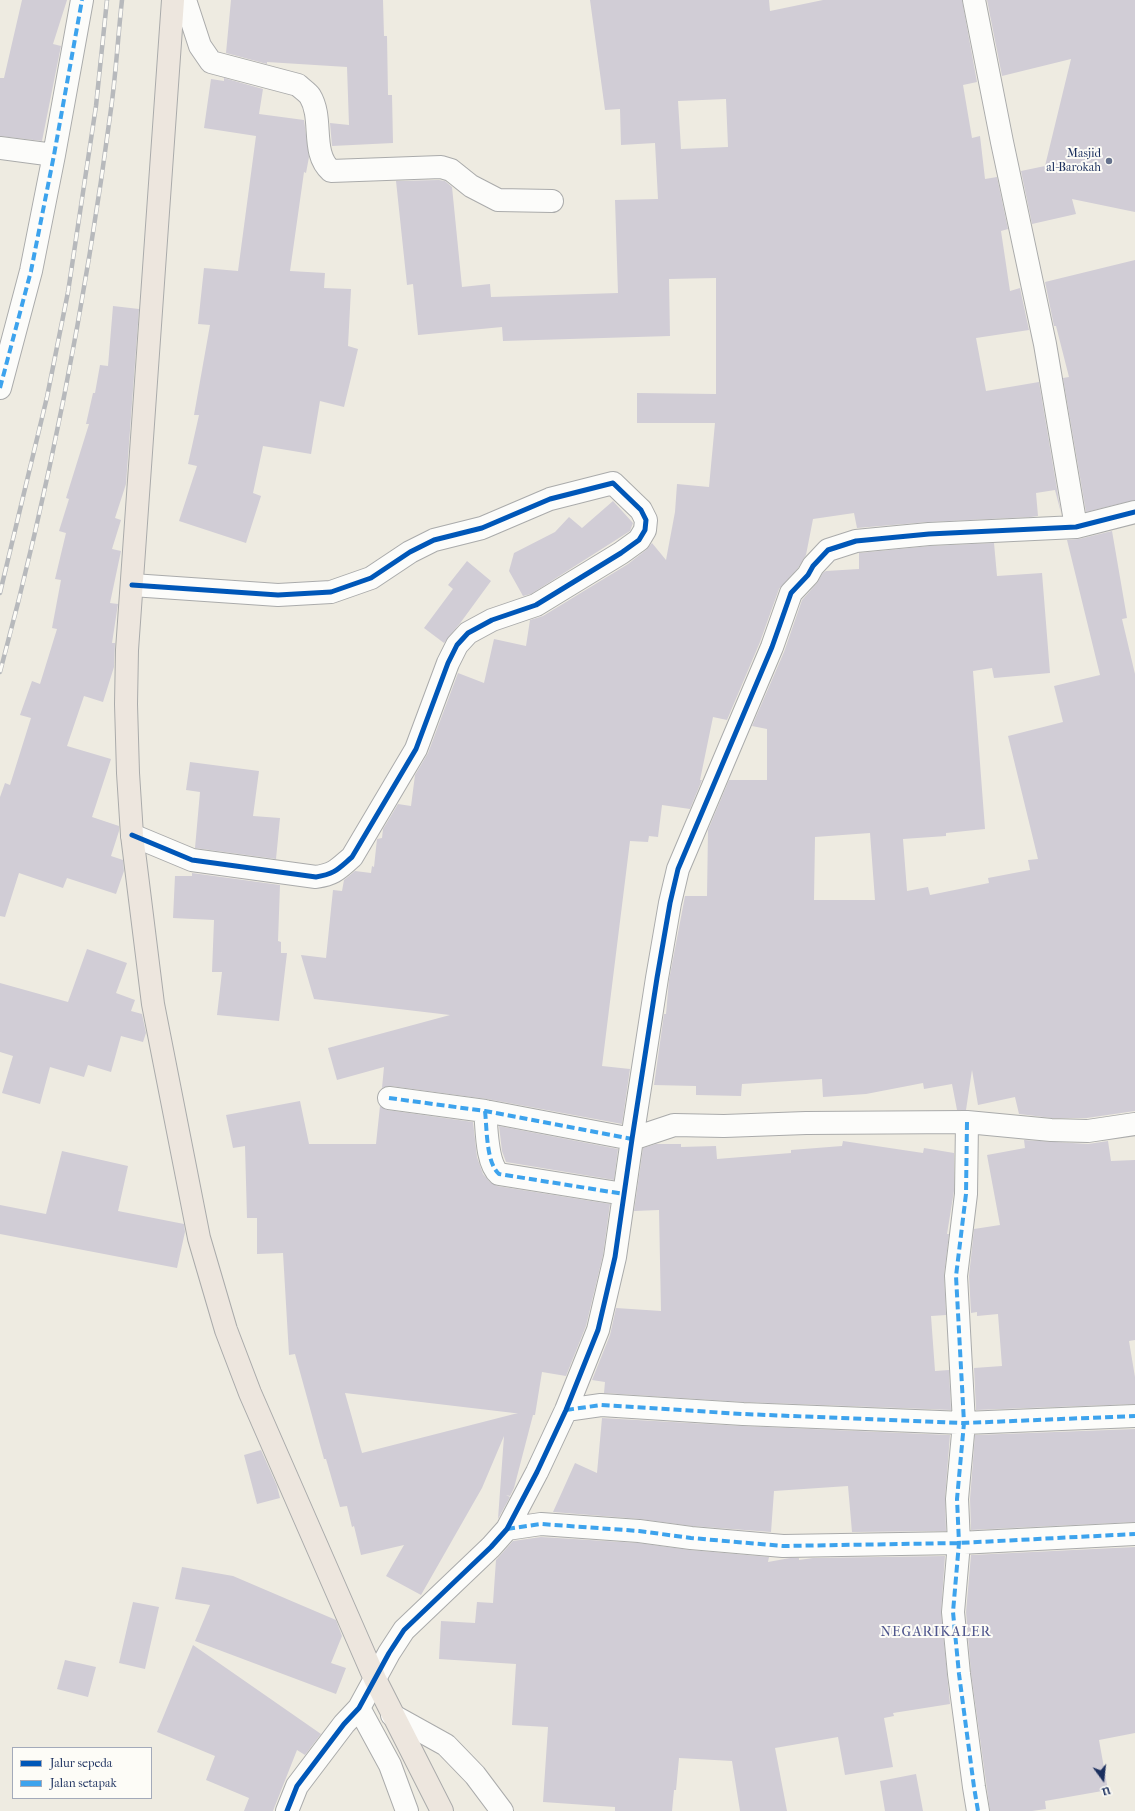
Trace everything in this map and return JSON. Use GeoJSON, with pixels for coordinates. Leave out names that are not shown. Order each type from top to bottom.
{"type":"FeatureCollection","features":[{"type":"Feature","properties":{"kind":"main road"},"geometry":{"type":"LineString","coordinates":[[172,0],[132,585],[126,650],[128,773],[132,835],[153,1004],[199,1238],[226,1330],[250,1393],[375,1679],[442,1811]]}},
{"type":"Feature","properties":{"kind":"street"},"geometry":{"type":"LineString","coordinates":[[0,388],[31,271],[82,0]]}},
{"type":"Feature","properties":{"kind":"street"},"geometry":{"type":"LineString","coordinates":[[185,0],[200,46],[211,62],[298,85],[309,94],[315,106],[321,159],[331,171],[442,167],[451,170],[471,186],[498,200],[552,201]]}},
{"type":"Feature","properties":{"kind":"street"},"geometry":{"type":"LineString","coordinates":[[974,0],[1004,150],[1046,344],[1076,527]]}},
{"type":"Feature","properties":{"kind":"street"},"geometry":{"type":"LineString","coordinates":[[0,148],[54,155]]}},
{"type":"Feature","properties":{"kind":"street"},"geometry":{"type":"LineString","coordinates":[[132,585],[278,595],[331,592],[371,578],[410,552],[434,540],[482,528],[550,499],[613,483],[641,510],[646,520],[645,530],[639,540],[621,553],[536,605],[492,620],[468,633],[457,645],[448,663],[416,748],[352,857],[330,875],[316,877],[192,860],[132,835]]}},
{"type":"Feature","properties":{"kind":"street"},"geometry":{"type":"LineString","coordinates":[[287,1811],[297,1786],[344,1724],[359,1708],[404,1630],[491,1547],[507,1529],[537,1472],[566,1410],[598,1330],[616,1257],[632,1139],[657,978],[670,903],[678,869],[772,647],[791,593],[808,575],[812,566],[828,550],[856,541],[929,534],[1076,527],[1135,512]]}},
{"type":"Feature","properties":{"kind":"street"},"geometry":{"type":"LineString","coordinates":[[389,1098],[485,1112],[632,1139],[674,1125],[724,1126],[806,1123],[967,1122],[1050,1130],[1088,1131],[1135,1124]]}},
{"type":"Feature","properties":{"kind":"street"},"geometry":{"type":"LineString","coordinates":[[485,1112],[489,1155],[494,1170],[499,1174],[624,1194]]}},
{"type":"Feature","properties":{"kind":"street"},"geometry":{"type":"LineString","coordinates":[[967,1122],[966,1194],[956,1276],[964,1423],[957,1499],[960,1544],[953,1612],[960,1681],[978,1811]]}},
{"type":"Feature","properties":{"kind":"street"},"geometry":{"type":"LineString","coordinates":[[566,1410],[601,1405],[743,1414],[964,1423],[1135,1416]]}},
{"type":"Feature","properties":{"kind":"street"},"geometry":{"type":"LineString","coordinates":[[507,1529],[541,1524],[639,1531],[691,1538],[783,1546],[960,1544],[1135,1534]]}},
{"type":"Feature","properties":{"kind":"street"},"geometry":{"type":"LineString","coordinates":[[359,1708],[390,1765],[407,1811]]}},
{"type":"Feature","properties":{"kind":"street"},"geometry":{"type":"LineString","coordinates":[[392,1715],[446,1745],[475,1775],[502,1811]]}},
{"type":"Feature","properties":{"kind":"building"},"geometry":{"type":"Polygon","coordinates":[[[22,0],[67,0],[53,44],[61,46],[42,141],[0,136],[0,78],[4,78],[22,0]]]}},
{"type":"Feature","properties":{"kind":"building"},"geometry":{"type":"Polygon","coordinates":[[[231,0],[383,0],[384,36],[387,36],[388,95],[392,95],[393,143],[332,146],[330,123],[349,125],[347,67],[267,62],[267,64],[226,53],[231,0]]]}},
{"type":"Feature","properties":{"kind":"building"},"geometry":{"type":"Polygon","coordinates":[[[590,0],[769,0],[770,11],[823,0],[962,0],[977,82],[963,85],[972,138],[980,136],[985,179],[997,177],[1008,229],[1001,231],[1010,291],[1020,288],[1029,330],[976,338],[986,391],[1039,382],[1061,513],[1055,490],[1036,493],[1038,516],[1031,517],[928,522],[857,528],[854,513],[813,519],[806,555],[798,568],[779,589],[760,642],[727,720],[713,717],[700,780],[702,780],[690,809],[662,805],[658,837],[649,836],[648,842],[630,841],[602,1066],[630,1069],[622,1124],[487,1099],[391,1086],[382,1088],[384,1067],[337,1080],[328,1048],[450,1015],[314,999],[301,955],[326,958],[333,890],[342,891],[344,880],[355,871],[371,873],[372,866],[374,867],[377,839],[382,838],[383,829],[398,804],[411,806],[415,775],[428,753],[458,673],[484,683],[494,639],[526,646],[530,620],[543,616],[628,564],[646,550],[652,543],[666,560],[675,512],[677,484],[709,487],[715,423],[637,423],[637,393],[716,394],[716,278],[669,279],[670,336],[503,341],[502,327],[418,335],[413,284],[407,285],[396,181],[439,180],[445,181],[452,187],[462,287],[490,284],[491,297],[618,293],[615,200],[658,199],[655,143],[621,145],[620,109],[605,110],[590,0]],[[726,99],[678,101],[681,149],[728,147],[726,99]]]}},
{"type":"Feature","properties":{"kind":"building"},"geometry":{"type":"Polygon","coordinates":[[[987,0],[1135,0],[1135,212],[1072,199],[1076,214],[1032,224],[1021,171],[1045,166],[1071,59],[1002,76],[987,0]]]}},
{"type":"Feature","properties":{"kind":"building"},"geometry":{"type":"Polygon","coordinates":[[[224,78],[263,89],[259,114],[304,120],[309,157],[306,173],[304,172],[290,271],[325,273],[324,288],[351,289],[348,346],[358,349],[344,407],[320,401],[311,454],[263,446],[253,493],[261,496],[246,543],[179,521],[197,466],[188,464],[199,415],[194,415],[210,325],[198,324],[204,268],[238,271],[256,136],[204,128],[211,79],[224,81],[224,78]]]}},
{"type":"Feature","properties":{"kind":"building"},"geometry":{"type":"Polygon","coordinates":[[[1135,260],[1135,500],[1086,512],[1063,378],[1069,377],[1056,326],[1054,326],[1045,282],[1135,260]]]}},
{"type":"Feature","properties":{"kind":"building"},"geometry":{"type":"Polygon","coordinates":[[[113,306],[139,309],[126,484],[115,518],[121,520],[112,549],[121,551],[110,603],[118,604],[112,643],[115,643],[114,667],[103,702],[84,696],[67,746],[111,759],[92,817],[119,826],[119,831],[111,856],[123,860],[124,871],[116,894],[67,878],[63,888],[19,873],[5,917],[0,916],[0,797],[5,783],[10,785],[31,718],[20,715],[32,681],[40,684],[57,629],[52,628],[61,580],[55,579],[66,533],[59,531],[69,499],[66,498],[89,424],[86,424],[93,393],[95,393],[100,365],[108,366],[113,306]]]}},
{"type":"Feature","properties":{"kind":"building"},"geometry":{"type":"Polygon","coordinates":[[[613,501],[633,523],[630,531],[531,594],[523,596],[509,571],[514,553],[555,532],[569,517],[582,528],[613,501]]]}},
{"type":"Feature","properties":{"kind":"building"},"geometry":{"type":"Polygon","coordinates":[[[1112,531],[1127,618],[1122,619],[1135,674],[1135,1111],[1087,1118],[1052,1118],[1019,1114],[1015,1097],[978,1105],[972,1070],[966,1110],[957,1110],[952,1084],[924,1089],[923,1083],[866,1094],[823,1097],[822,1079],[742,1084],[741,1096],[696,1095],[696,1086],[654,1085],[664,1014],[666,1014],[669,980],[685,896],[707,896],[708,830],[729,780],[767,780],[767,729],[752,726],[784,652],[802,600],[817,583],[823,573],[826,571],[859,569],[859,553],[930,546],[994,543],[997,576],[1042,573],[1050,673],[994,678],[992,668],[973,671],[985,829],[946,833],[946,836],[903,839],[907,891],[928,887],[930,895],[989,883],[988,878],[1030,870],[1028,860],[1038,859],[1008,736],[1063,722],[1054,686],[1100,675],[1067,540],[1079,539],[1112,531]],[[870,833],[815,837],[814,900],[875,900],[870,833]]]}},
{"type":"Feature","properties":{"kind":"building"},"geometry":{"type":"Polygon","coordinates":[[[467,561],[491,581],[444,643],[424,628],[453,589],[448,585],[467,561]]]}},
{"type":"Feature","properties":{"kind":"building"},"geometry":{"type":"Polygon","coordinates":[[[190,762],[259,771],[253,816],[280,818],[276,859],[195,848],[200,792],[186,790],[190,762]]]}},
{"type":"Feature","properties":{"kind":"building"},"geometry":{"type":"Polygon","coordinates":[[[192,873],[280,885],[278,941],[281,942],[281,953],[287,953],[279,1021],[217,1015],[222,972],[212,972],[214,920],[173,918],[175,876],[192,876],[192,873]]]}},
{"type":"Feature","properties":{"kind":"building"},"geometry":{"type":"Polygon","coordinates":[[[87,949],[127,963],[116,993],[135,1000],[131,1011],[142,1014],[146,1033],[143,1042],[121,1036],[111,1072],[88,1065],[84,1077],[50,1067],[40,1104],[2,1093],[13,1056],[0,1052],[0,983],[68,1002],[87,949]]]}},
{"type":"Feature","properties":{"kind":"building"},"geometry":{"type":"Polygon","coordinates":[[[300,1101],[309,1144],[376,1144],[380,1106],[387,1110],[473,1122],[477,1157],[483,1174],[490,1182],[497,1186],[610,1204],[603,1255],[586,1326],[566,1376],[542,1372],[535,1415],[533,1415],[514,1488],[510,1496],[506,1495],[510,1497],[498,1519],[504,1436],[482,1488],[421,1595],[386,1576],[404,1545],[361,1555],[354,1526],[352,1527],[347,1506],[340,1507],[326,1459],[324,1459],[295,1354],[289,1355],[283,1253],[257,1254],[257,1218],[247,1218],[245,1146],[233,1148],[226,1115],[300,1101]],[[345,1393],[362,1453],[518,1413],[345,1393]]]}},
{"type":"Feature","properties":{"kind":"building"},"geometry":{"type":"Polygon","coordinates":[[[499,1126],[618,1149],[614,1180],[506,1162],[502,1151],[499,1126]]]}},
{"type":"Feature","properties":{"kind":"building"},"geometry":{"type":"Polygon","coordinates":[[[1024,1140],[1088,1144],[1108,1141],[1111,1161],[1135,1160],[1135,1340],[1129,1341],[1135,1377],[1135,1404],[976,1410],[974,1368],[1002,1366],[998,1314],[977,1316],[977,1312],[971,1313],[969,1276],[974,1229],[1000,1225],[987,1155],[1025,1148],[1024,1140]]]}},
{"type":"Feature","properties":{"kind":"building"},"geometry":{"type":"Polygon","coordinates":[[[843,1141],[923,1153],[924,1148],[954,1153],[954,1191],[947,1234],[949,1234],[944,1275],[946,1315],[931,1316],[935,1371],[949,1370],[951,1410],[744,1402],[604,1393],[605,1382],[592,1380],[610,1335],[616,1308],[661,1311],[659,1210],[634,1211],[643,1148],[656,1144],[681,1144],[681,1147],[716,1146],[717,1159],[791,1153],[791,1150],[842,1146],[843,1141]]]}},
{"type":"Feature","properties":{"kind":"building"},"geometry":{"type":"Polygon","coordinates":[[[62,1151],[128,1166],[118,1211],[184,1224],[185,1232],[177,1268],[0,1234],[0,1205],[46,1214],[62,1151]]]}},
{"type":"Feature","properties":{"kind":"building"},"geometry":{"type":"Polygon","coordinates":[[[602,1418],[950,1435],[945,1498],[946,1531],[852,1532],[848,1486],[774,1491],[771,1532],[692,1526],[640,1519],[553,1512],[575,1463],[597,1473],[602,1418]]]}},
{"type":"Feature","properties":{"kind":"building"},"geometry":{"type":"Polygon","coordinates":[[[1135,1429],[1135,1522],[971,1530],[970,1499],[975,1435],[1135,1429]]]}},
{"type":"Feature","properties":{"kind":"building"},"geometry":{"type":"Polygon","coordinates":[[[261,1450],[277,1486],[280,1498],[257,1504],[244,1455],[261,1450]]]}},
{"type":"Feature","properties":{"kind":"building"},"geometry":{"type":"Polygon","coordinates":[[[541,1537],[638,1543],[690,1550],[769,1557],[768,1562],[790,1558],[799,1558],[799,1560],[813,1558],[945,1556],[941,1613],[950,1704],[893,1713],[894,1716],[884,1718],[893,1767],[845,1775],[838,1737],[775,1748],[787,1811],[740,1811],[732,1761],[679,1758],[676,1790],[674,1790],[672,1811],[615,1811],[615,1807],[543,1802],[548,1727],[512,1725],[516,1664],[439,1659],[441,1621],[475,1623],[477,1602],[493,1603],[496,1560],[513,1541],[541,1537]]]}},
{"type":"Feature","properties":{"kind":"building"},"geometry":{"type":"Polygon","coordinates":[[[1135,1547],[1135,1733],[1099,1740],[1108,1790],[1045,1801],[1046,1809],[1032,1811],[990,1811],[971,1673],[966,1612],[971,1555],[1135,1547]]]}},
{"type":"Feature","properties":{"kind":"building"},"geometry":{"type":"Polygon","coordinates":[[[182,1567],[233,1576],[336,1620],[342,1636],[331,1663],[346,1668],[336,1694],[195,1641],[210,1605],[175,1599],[182,1567]]]}},
{"type":"Feature","properties":{"kind":"building"},"geometry":{"type":"Polygon","coordinates":[[[133,1602],[159,1607],[145,1669],[119,1663],[133,1602]]]}},
{"type":"Feature","properties":{"kind":"building"},"geometry":{"type":"Polygon","coordinates":[[[193,1645],[321,1734],[305,1755],[297,1750],[273,1811],[244,1811],[249,1798],[206,1780],[215,1756],[157,1732],[193,1645]]]}},
{"type":"Feature","properties":{"kind":"building"},"geometry":{"type":"Polygon","coordinates":[[[65,1660],[96,1667],[88,1697],[57,1689],[65,1660]]]}},
{"type":"Feature","properties":{"kind":"building"},"geometry":{"type":"Polygon","coordinates":[[[916,1774],[923,1811],[885,1811],[880,1781],[916,1774]]]}},
{"type":"Feature","properties":{"kind":"railway"},"geometry":{"type":"LineString","coordinates":[[0,593],[47,397],[68,292],[96,106],[107,0]]}},
{"type":"Feature","properties":{"kind":"railway"},"geometry":{"type":"LineString","coordinates":[[0,672],[51,463],[78,322],[111,109],[122,0]]}},
{"type":"Feature","properties":{"kind":"marked path"},"geometry":{"type":"LineString","coordinates":[[0,388],[31,271],[82,0]]}},
{"type":"Feature","properties":{"kind":"marked path"},"geometry":{"type":"LineString","coordinates":[[389,1098],[485,1111],[632,1139]]}},
{"type":"Feature","properties":{"kind":"marked path"},"geometry":{"type":"LineString","coordinates":[[485,1111],[489,1154],[495,1169],[499,1174],[624,1194]]}},
{"type":"Feature","properties":{"kind":"marked path"},"geometry":{"type":"LineString","coordinates":[[967,1122],[966,1194],[956,1276],[964,1423],[957,1499],[959,1543],[953,1612],[959,1674],[978,1811]]}},
{"type":"Feature","properties":{"kind":"marked path"},"geometry":{"type":"LineString","coordinates":[[566,1410],[601,1405],[743,1414],[964,1423],[1135,1416]]}},
{"type":"Feature","properties":{"kind":"marked path"},"geometry":{"type":"LineString","coordinates":[[507,1529],[541,1524],[639,1531],[691,1538],[783,1546],[959,1543],[1135,1534]]}},
{"type":"Feature","properties":{"kind":"cycle path"},"geometry":{"type":"LineString","coordinates":[[132,585],[278,595],[331,592],[371,578],[410,552],[434,540],[482,528],[550,499],[613,483],[641,510],[646,520],[645,530],[639,540],[621,553],[536,605],[492,620],[468,633],[457,645],[448,663],[416,749],[352,857],[336,870],[316,877],[192,860],[132,835]]}},
{"type":"Feature","properties":{"kind":"cycle path"},"geometry":{"type":"LineString","coordinates":[[287,1811],[297,1786],[344,1724],[359,1708],[389,1653],[404,1630],[491,1547],[507,1529],[537,1472],[566,1410],[598,1330],[615,1257],[657,978],[670,903],[678,869],[772,647],[791,593],[828,550],[856,541],[929,534],[1076,527],[1135,512]]}},
{"type":"Feature","properties":{"kind":"place","name":"Masjid al-Barokah"},"geometry":{"type":"Point","coordinates":[1109,161]}},
{"type":"Feature","properties":{"kind":"district","name":"NEGARIKALER"},"geometry":{"type":"Point","coordinates":[936,1633]}}]}
